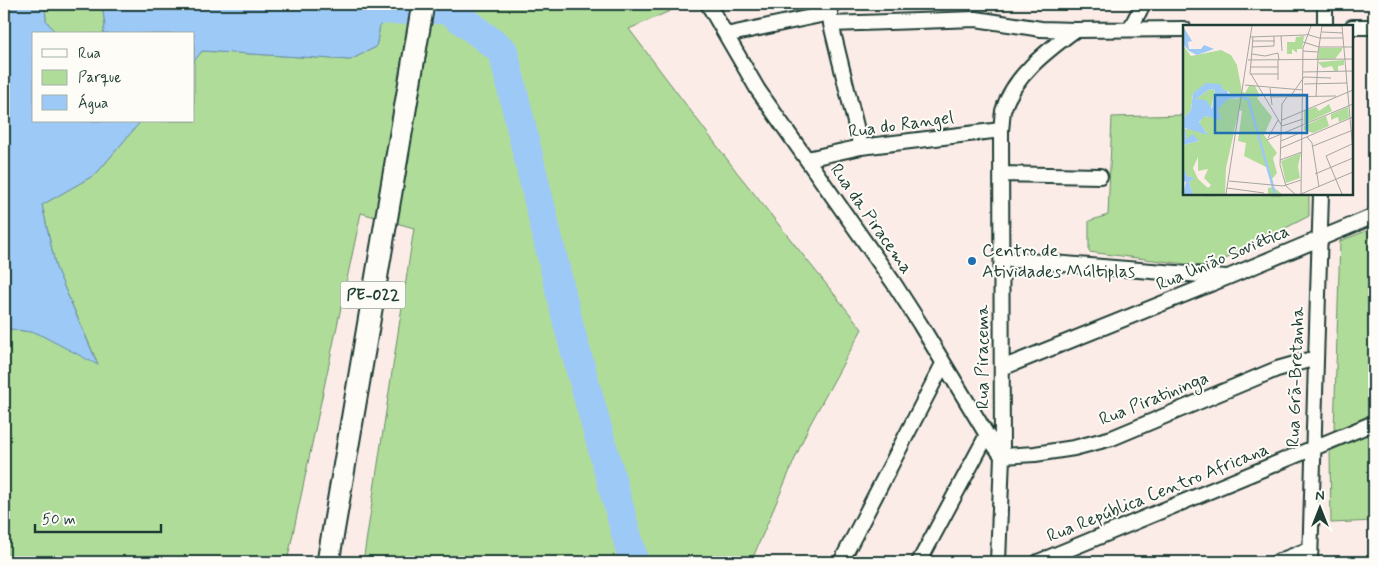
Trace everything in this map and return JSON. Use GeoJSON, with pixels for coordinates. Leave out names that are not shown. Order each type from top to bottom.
{"type":"FeatureCollection","features":[{"type":"Feature","properties":{"kind":"main road","name":"PE-022"},"geometry":{"type":"LineString","coordinates":[[328,562],[423,4]]}},
{"type":"Feature","properties":{"kind":"street","name":"Rua da Piracema"},"geometry":{"type":"LineString","coordinates":[[708,4],[758,90],[893,282],[987,435],[1002,456]]}},
{"type":"Feature","properties":{"kind":"street"},"geometry":{"type":"LineString","coordinates":[[1130,29],[1143,4]]}},
{"type":"Feature","properties":{"kind":"street"},"geometry":{"type":"LineString","coordinates":[[1325,4],[1325,25]]}},
{"type":"Feature","properties":{"kind":"street"},"geometry":{"type":"LineString","coordinates":[[726,35],[830,14],[976,19],[1041,29],[1183,29]]}},
{"type":"Feature","properties":{"kind":"street"},"geometry":{"type":"LineString","coordinates":[[830,14],[861,147]]}},
{"type":"Feature","properties":{"kind":"street"},"geometry":{"type":"LineString","coordinates":[[1353,27],[1374,26]]}},
{"type":"Feature","properties":{"kind":"street","name":"Rua Piracema"},"geometry":{"type":"LineString","coordinates":[[998,562],[1002,456],[1001,130],[1003,111],[1010,94],[1020,81],[1047,52],[1075,30]]}},
{"type":"Feature","properties":{"kind":"street","name":"Rua do Rangel"},"geometry":{"type":"LineString","coordinates":[[807,160],[861,147],[1001,130]]}},
{"type":"Feature","properties":{"kind":"street"},"geometry":{"type":"LineString","coordinates":[[1002,174],[1100,176]]}},
{"type":"Feature","properties":{"kind":"street","name":"Rua Grã-Bretanha"},"geometry":{"type":"LineString","coordinates":[[1310,555],[1321,195]]}},
{"type":"Feature","properties":{"kind":"street","name":"Rua União Soviética"},"geometry":{"type":"LineString","coordinates":[[1002,368],[1374,216]]}},
{"type":"Feature","properties":{"kind":"street"},"geometry":{"type":"LineString","coordinates":[[1002,258],[1228,277]]}},
{"type":"Feature","properties":{"kind":"street","name":"Rua Piratininga"},"geometry":{"type":"LineString","coordinates":[[1002,456],[1035,454],[1074,448],[1112,438],[1270,371],[1316,358]]}},
{"type":"Feature","properties":{"kind":"street"},"geometry":{"type":"LineString","coordinates":[[841,562],[943,364]]}},
{"type":"Feature","properties":{"kind":"street","name":"Rua República Centro Africana"},"geometry":{"type":"LineString","coordinates":[[1038,562],[1374,424]]}},
{"type":"Feature","properties":{"kind":"street"},"geometry":{"type":"LineString","coordinates":[[919,562],[987,435]]}},
{"type":"Feature","properties":{"kind":"street"},"geometry":{"type":"LineString","coordinates":[[1277,562],[1310,555]]}},
{"type":"Feature","properties":{"kind":"green space"},"geometry":{"type":"Polygon","coordinates":[[[45,4],[102,4],[105,25],[103,32],[55,32],[46,20],[45,4]]]}},
{"type":"Feature","properties":{"kind":"green space"},"geometry":{"type":"Polygon","coordinates":[[[384,4],[677,4],[679,7],[629,29],[736,171],[862,329],[808,428],[751,562],[363,562],[414,228],[361,213],[287,562],[4,562],[4,328],[37,333],[98,364],[56,268],[42,205],[96,174],[140,122],[195,122],[195,60],[202,51],[350,60],[376,47],[384,4]]]}},
{"type":"Feature","properties":{"kind":"green space"},"geometry":{"type":"Polygon","coordinates":[[[1183,115],[1183,195],[1309,195],[1309,216],[1210,267],[1089,252],[1089,221],[1108,215],[1112,117],[1183,115]]]}},
{"type":"Feature","properties":{"kind":"green space"},"geometry":{"type":"Polygon","coordinates":[[[1374,228],[1374,413],[1334,431],[1340,241],[1374,228]]]}},
{"type":"Feature","properties":{"kind":"green space"},"geometry":{"type":"Polygon","coordinates":[[[1374,432],[1374,521],[1331,523],[1330,451],[1374,432]]]}},
{"type":"Feature","properties":{"kind":"water"},"geometry":{"type":"Polygon","coordinates":[[[4,4],[45,4],[46,20],[55,32],[32,32],[32,122],[140,122],[96,174],[42,205],[56,268],[98,365],[37,333],[4,328],[4,4]]]}},
{"type":"Feature","properties":{"kind":"water"},"geometry":{"type":"Polygon","coordinates":[[[102,4],[272,4],[296,8],[316,4],[384,4],[376,47],[350,60],[202,51],[195,60],[195,32],[103,32],[105,25],[102,4]]]}},
{"type":"Feature","properties":{"kind":"waterway"},"geometry":{"type":"LineString","coordinates":[[343,10],[448,9],[503,51],[569,327],[634,562]]}},
{"type":"Feature","properties":{"kind":"place","name":"Centro de Atividades Múltiplas"},"geometry":{"type":"Point","coordinates":[972,261]}}]}
